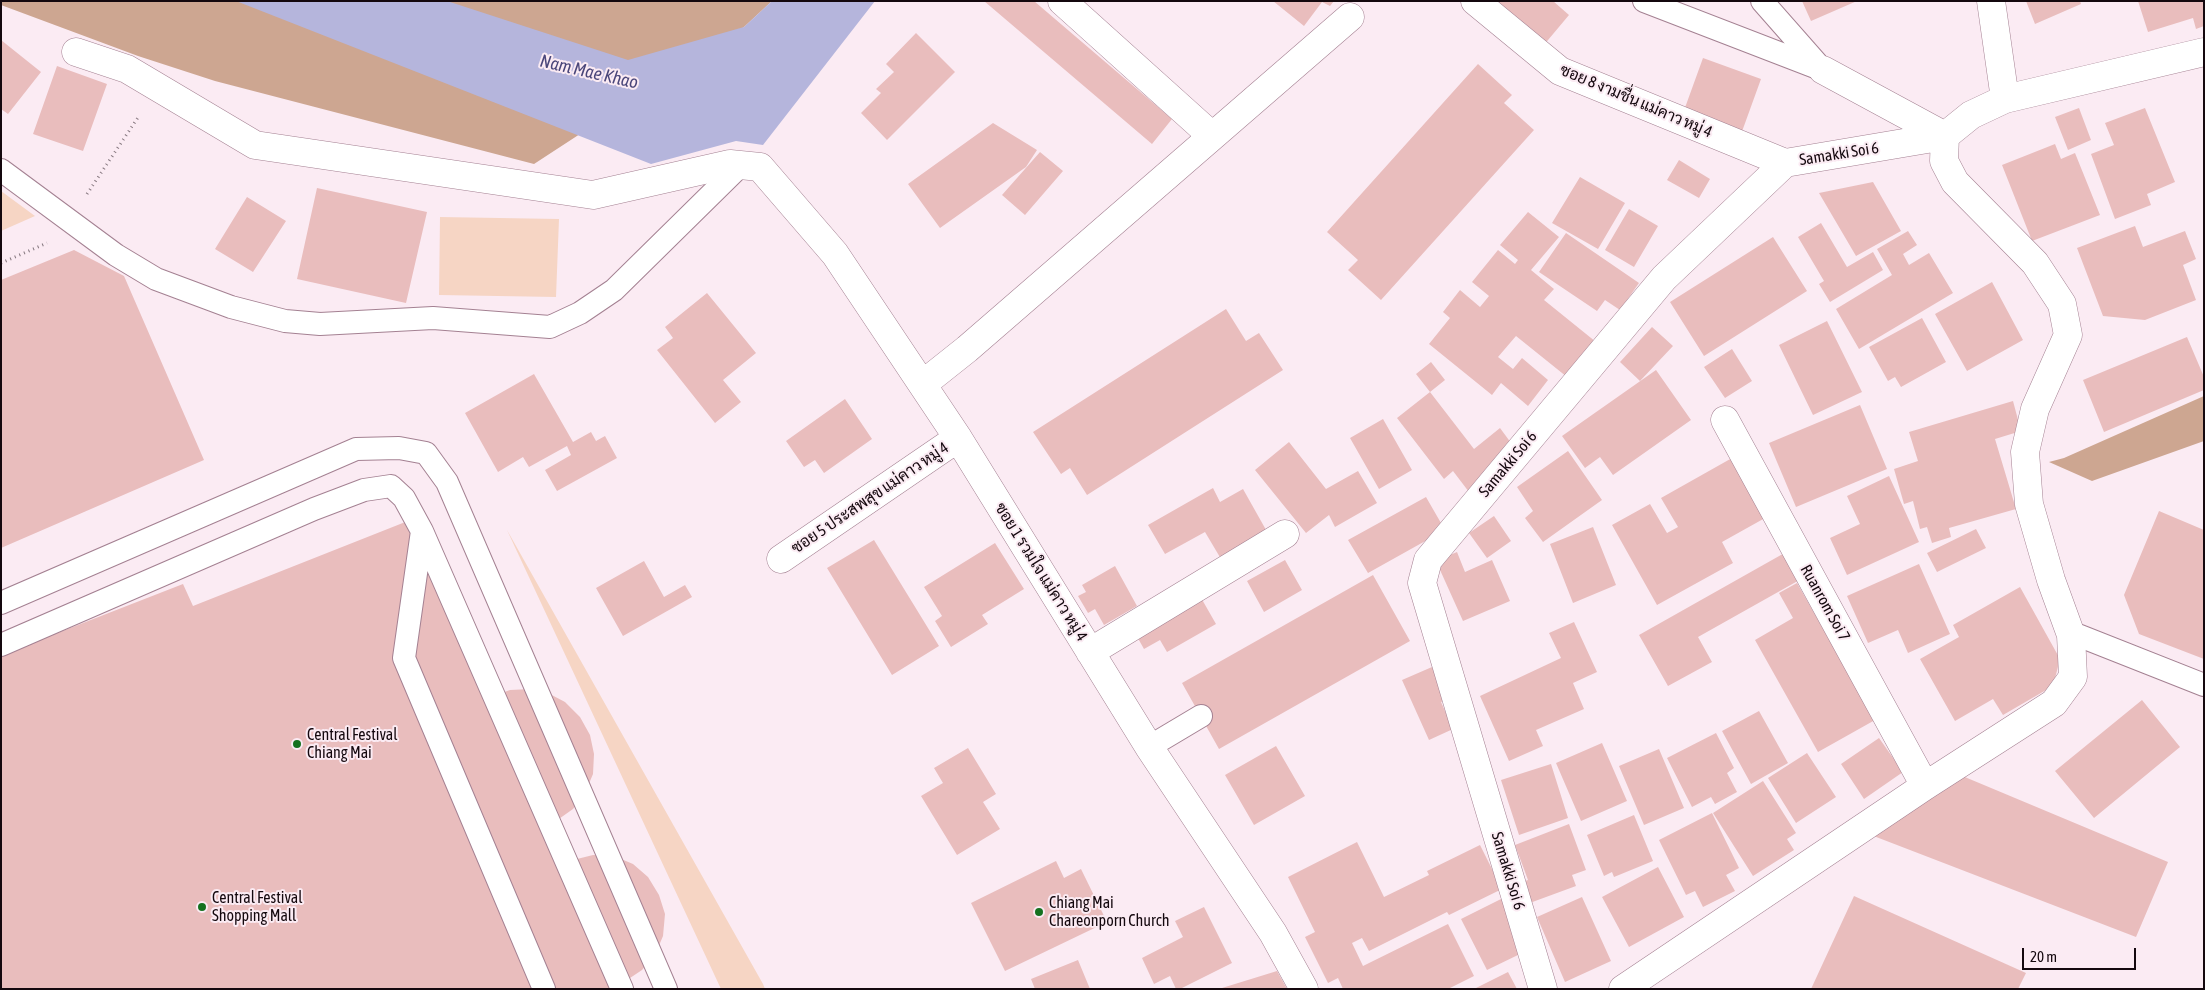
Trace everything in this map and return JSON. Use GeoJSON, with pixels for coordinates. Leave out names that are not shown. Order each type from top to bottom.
{"type":"FeatureCollection","features":[{"type":"Feature","properties":{"kind":"street"},"geometry":{"type":"LineString","coordinates":[[1062,1],[1212,136]]}},
{"type":"Feature","properties":{"kind":"street","name":"ซอย 8 งามชื่น แม่คาว หมู่ 4"},"geometry":{"type":"LineString","coordinates":[[1475,1],[1560,71],[1785,163]]}},
{"type":"Feature","properties":{"kind":"street"},"geometry":{"type":"LineString","coordinates":[[1991,1],[2005,100]]}},
{"type":"Feature","properties":{"kind":"street"},"geometry":{"type":"LineString","coordinates":[[923,384],[967,349],[1350,17]]}},
{"type":"Feature","properties":{"kind":"street"},"geometry":{"type":"LineString","coordinates":[[76,52],[127,69],[255,145],[593,195],[730,164],[751,166]]}},
{"type":"Feature","properties":{"kind":"street"},"geometry":{"type":"LineString","coordinates":[[1623,989],[1925,786],[2054,703],[2073,677],[2071,635],[2051,580],[2028,504],[2025,452],[2035,409],[2068,335],[2062,304],[2035,263],[1954,182],[1944,161],[1946,136],[1971,115],[2005,100],[2204,52]]}},
{"type":"Feature","properties":{"kind":"street"},"geometry":{"type":"LineString","coordinates":[[1823,70],[1946,136]]}},
{"type":"Feature","properties":{"kind":"street","name":"Samakki Soi 6"},"geometry":{"type":"LineString","coordinates":[[1543,989],[1422,584],[1428,560],[1664,278],[1785,163],[1946,136]]}},
{"type":"Feature","properties":{"kind":"street","name":"ซอย 1 รวมใจ แม่คาว หมู่ 4"},"geometry":{"type":"LineString","coordinates":[[751,166],[834,254],[923,384],[1149,747],[1273,932],[1304,989]]}},
{"type":"Feature","properties":{"kind":"street","name":"Ruanrom Soi 7"},"geometry":{"type":"LineString","coordinates":[[1725,420],[1925,786]]}},
{"type":"Feature","properties":{"kind":"street","name":"ซอย 5 ประสพสุข แม่คาว หมู่ 4"},"geometry":{"type":"LineString","coordinates":[[780,559],[958,438]]}},
{"type":"Feature","properties":{"kind":"street"},"geometry":{"type":"LineString","coordinates":[[1090,652],[1285,534]]}},
{"type":"Feature","properties":{"kind":"lane"},"geometry":{"type":"LineString","coordinates":[[1644,1],[1823,70]]}},
{"type":"Feature","properties":{"kind":"lane"},"geometry":{"type":"LineString","coordinates":[[1762,1],[1823,70]]}},
{"type":"Feature","properties":{"kind":"lane"},"geometry":{"type":"LineString","coordinates":[[1,170],[124,260],[156,279],[231,307],[285,321],[320,324],[434,318],[550,327],[580,313],[614,290],[751,166]]}},
{"type":"Feature","properties":{"kind":"lane"},"geometry":{"type":"LineString","coordinates":[[1,603],[356,449],[399,448],[426,453],[447,482],[666,989]]}},
{"type":"Feature","properties":{"kind":"lane"},"geometry":{"type":"LineString","coordinates":[[1,645],[296,517],[364,490],[391,486],[404,498],[422,531],[622,989]]}},
{"type":"Feature","properties":{"kind":"lane"},"geometry":{"type":"LineString","coordinates":[[422,531],[404,658],[544,989]]}},
{"type":"Feature","properties":{"kind":"lane"},"geometry":{"type":"LineString","coordinates":[[2071,635],[2080,636],[2204,685]]}},
{"type":"Feature","properties":{"kind":"lane"},"geometry":{"type":"LineString","coordinates":[[1149,747],[1200,716]]}},
{"type":"Feature","properties":{"kind":"path"},"geometry":{"type":"LineString","coordinates":[[82,201],[158,87]]}},
{"type":"Feature","properties":{"kind":"path"},"geometry":{"type":"LineString","coordinates":[[1,263],[53,240]]}},
{"type":"Feature","properties":{"kind":"shaded area"},"geometry":{"type":"Polygon","coordinates":[[[1,1],[772,1],[744,27],[534,164],[215,81],[138,56],[1,5],[1,1]]]}},
{"type":"Feature","properties":{"kind":"shaded area"},"geometry":{"type":"Polygon","coordinates":[[[1,191],[35,216],[1,231],[1,191]]]}},
{"type":"Feature","properties":{"kind":"shaded area"},"geometry":{"type":"Polygon","coordinates":[[[440,217],[559,219],[556,297],[439,295],[440,217]]]}},
{"type":"Feature","properties":{"kind":"shaded area"},"geometry":{"type":"Polygon","coordinates":[[[2204,396],[2204,441],[2092,481],[2049,462],[2064,458],[2204,396]]]}},
{"type":"Feature","properties":{"kind":"shaded area"},"geometry":{"type":"Polygon","coordinates":[[[507,530],[763,984],[765,989],[721,989],[507,530]]]}},
{"type":"Feature","properties":{"kind":"water","name":"Nam Mae Khao"},"geometry":{"type":"Polygon","coordinates":[[[236,1],[447,1],[628,60],[744,27],[772,1],[875,1],[763,145],[736,141],[651,164],[236,1]]]}},
{"type":"Feature","properties":{"kind":"building"},"geometry":{"type":"Polygon","coordinates":[[[984,1],[1034,1],[1172,119],[1152,144],[984,1]]]}},
{"type":"Feature","properties":{"kind":"building"},"geometry":{"type":"Polygon","coordinates":[[[1273,1],[1334,1],[1330,6],[1322,2],[1304,26],[1273,1]]]}},
{"type":"Feature","properties":{"kind":"building"},"geometry":{"type":"Polygon","coordinates":[[[1489,1],[1553,1],[1569,15],[1543,46],[1489,1]]]}},
{"type":"Feature","properties":{"kind":"building"},"geometry":{"type":"Polygon","coordinates":[[[1802,1],[1857,1],[1811,21],[1802,1]]]}},
{"type":"Feature","properties":{"kind":"building"},"geometry":{"type":"Polygon","coordinates":[[[2026,1],[2080,1],[2081,4],[2035,24],[2026,1]]]}},
{"type":"Feature","properties":{"kind":"building"},"geometry":{"type":"Polygon","coordinates":[[[2138,1],[2204,1],[2204,26],[2196,29],[2193,18],[2148,32],[2138,1]]]}},
{"type":"Feature","properties":{"kind":"building"},"geometry":{"type":"Polygon","coordinates":[[[916,33],[955,72],[887,140],[861,113],[881,93],[876,89],[894,72],[886,64],[916,33]]]}},
{"type":"Feature","properties":{"kind":"building"},"geometry":{"type":"Polygon","coordinates":[[[1,40],[41,72],[8,114],[1,109],[1,40]]]}},
{"type":"Feature","properties":{"kind":"building"},"geometry":{"type":"Polygon","coordinates":[[[1703,58],[1761,79],[1740,137],[1682,116],[1703,58]]]}},
{"type":"Feature","properties":{"kind":"building"},"geometry":{"type":"Polygon","coordinates":[[[1478,64],[1512,95],[1504,103],[1534,130],[1381,300],[1348,270],[1358,260],[1327,232],[1478,64]]]}},
{"type":"Feature","properties":{"kind":"building"},"geometry":{"type":"Polygon","coordinates":[[[57,66],[107,84],[83,151],[33,134],[57,66]]]}},
{"type":"Feature","properties":{"kind":"building"},"geometry":{"type":"Polygon","coordinates":[[[2079,108],[2091,140],[2068,150],[2055,117],[2079,108]]]}},
{"type":"Feature","properties":{"kind":"building"},"geometry":{"type":"Polygon","coordinates":[[[2145,108],[2175,182],[2147,194],[2151,205],[2115,219],[2091,154],[2114,145],[2105,123],[2145,108]]]}},
{"type":"Feature","properties":{"kind":"building"},"geometry":{"type":"Polygon","coordinates":[[[993,123],[1037,150],[1026,167],[940,228],[908,184],[993,123]]]}},
{"type":"Feature","properties":{"kind":"building"},"geometry":{"type":"Polygon","coordinates":[[[2055,144],[2061,159],[2075,153],[2100,215],[2032,241],[2002,165],[2055,144]]]}},
{"type":"Feature","properties":{"kind":"building"},"geometry":{"type":"Polygon","coordinates":[[[1040,152],[1063,171],[1025,215],[1002,195],[1040,152]]]}},
{"type":"Feature","properties":{"kind":"building"},"geometry":{"type":"Polygon","coordinates":[[[1679,160],[1710,179],[1699,198],[1667,180],[1679,160]]]}},
{"type":"Feature","properties":{"kind":"building"},"geometry":{"type":"Polygon","coordinates":[[[1580,177],[1625,203],[1598,249],[1552,223],[1580,177]]]}},
{"type":"Feature","properties":{"kind":"building"},"geometry":{"type":"Polygon","coordinates":[[[1873,182],[1901,231],[1856,256],[1819,193],[1873,182]]]}},
{"type":"Feature","properties":{"kind":"building"},"geometry":{"type":"Polygon","coordinates":[[[317,188],[427,212],[406,303],[297,279],[317,188]]]}},
{"type":"Feature","properties":{"kind":"building"},"geometry":{"type":"Polygon","coordinates":[[[247,197],[286,221],[253,272],[215,249],[247,197]]]}},
{"type":"Feature","properties":{"kind":"building"},"geometry":{"type":"Polygon","coordinates":[[[1629,209],[1658,226],[1634,267],[1605,250],[1629,209]]]}},
{"type":"Feature","properties":{"kind":"building"},"geometry":{"type":"Polygon","coordinates":[[[1528,212],[1559,237],[1531,270],[1554,289],[1544,300],[1596,342],[1567,377],[1516,336],[1498,357],[1513,369],[1522,358],[1548,380],[1528,406],[1501,383],[1492,395],[1429,344],[1450,318],[1443,312],[1460,290],[1480,307],[1489,296],[1472,282],[1498,250],[1515,264],[1518,260],[1500,245],[1528,212]]]}},
{"type":"Feature","properties":{"kind":"building"},"geometry":{"type":"Polygon","coordinates":[[[1821,223],[1847,267],[1873,252],[1883,270],[1830,302],[1819,284],[1824,281],[1798,237],[1821,223]]]}},
{"type":"Feature","properties":{"kind":"building"},"geometry":{"type":"Polygon","coordinates":[[[2135,226],[2143,247],[2185,231],[2196,259],[2183,265],[2196,300],[2145,320],[2103,316],[2077,248],[2135,226]]]}},
{"type":"Feature","properties":{"kind":"building"},"geometry":{"type":"Polygon","coordinates":[[[1908,231],[1917,245],[1903,254],[1909,265],[1929,253],[1953,293],[1859,349],[1836,309],[1892,275],[1877,249],[1908,231]]]}},
{"type":"Feature","properties":{"kind":"building"},"geometry":{"type":"Polygon","coordinates":[[[1566,233],[1639,283],[1620,310],[1605,300],[1597,311],[1539,272],[1566,233]]]}},
{"type":"Feature","properties":{"kind":"building"},"geometry":{"type":"Polygon","coordinates":[[[1773,237],[1807,291],[1704,356],[1670,302],[1773,237]]]}},
{"type":"Feature","properties":{"kind":"building"},"geometry":{"type":"Polygon","coordinates":[[[74,250],[124,276],[204,460],[1,548],[1,280],[74,250]]]}},
{"type":"Feature","properties":{"kind":"building"},"geometry":{"type":"Polygon","coordinates":[[[1992,282],[2023,340],[1967,371],[1935,314],[1992,282]]]}},
{"type":"Feature","properties":{"kind":"building"},"geometry":{"type":"Polygon","coordinates":[[[707,293],[756,353],[723,380],[741,402],[715,423],[657,350],[673,338],[665,327],[707,293]]]}},
{"type":"Feature","properties":{"kind":"building"},"geometry":{"type":"Polygon","coordinates":[[[1226,309],[1246,341],[1259,333],[1283,370],[1087,495],[1070,468],[1061,474],[1033,432],[1226,309]]]}},
{"type":"Feature","properties":{"kind":"building"},"geometry":{"type":"Polygon","coordinates":[[[1922,318],[1946,362],[1901,387],[1895,377],[1888,381],[1869,347],[1922,318]]]}},
{"type":"Feature","properties":{"kind":"building"},"geometry":{"type":"Polygon","coordinates":[[[1827,321],[1862,392],[1813,415],[1779,345],[1827,321]]]}},
{"type":"Feature","properties":{"kind":"building"},"geometry":{"type":"Polygon","coordinates":[[[1652,327],[1673,346],[1640,381],[1620,362],[1652,327]]]}},
{"type":"Feature","properties":{"kind":"building"},"geometry":{"type":"Polygon","coordinates":[[[2187,337],[2204,377],[2204,390],[2104,432],[2083,380],[2187,337]]]}},
{"type":"Feature","properties":{"kind":"building"},"geometry":{"type":"Polygon","coordinates":[[[1732,349],[1752,381],[1725,398],[1704,367],[1732,349]]]}},
{"type":"Feature","properties":{"kind":"building"},"geometry":{"type":"Polygon","coordinates":[[[1431,362],[1445,380],[1430,392],[1416,374],[1431,362]]]}},
{"type":"Feature","properties":{"kind":"building"},"geometry":{"type":"Polygon","coordinates":[[[1656,370],[1691,420],[1613,475],[1600,457],[1585,468],[1562,436],[1656,370]]]}},
{"type":"Feature","properties":{"kind":"building"},"geometry":{"type":"Polygon","coordinates":[[[534,374],[573,442],[591,432],[596,441],[605,436],[617,458],[557,491],[545,470],[571,455],[567,446],[529,467],[523,457],[498,472],[465,413],[534,374]]]}},
{"type":"Feature","properties":{"kind":"building"},"geometry":{"type":"Polygon","coordinates":[[[1430,392],[1474,449],[1500,428],[1514,447],[1469,492],[1453,471],[1444,479],[1397,418],[1430,392]]]}},
{"type":"Feature","properties":{"kind":"building"},"geometry":{"type":"Polygon","coordinates":[[[845,399],[872,439],[824,473],[815,460],[804,467],[786,441],[845,399]]]}},
{"type":"Feature","properties":{"kind":"building"},"geometry":{"type":"Polygon","coordinates":[[[2013,401],[2021,431],[1995,439],[2016,509],[1949,528],[1951,537],[1932,543],[1927,527],[1920,529],[1913,501],[1904,504],[1894,469],[1918,461],[1909,432],[2013,401]]]}},
{"type":"Feature","properties":{"kind":"building"},"geometry":{"type":"Polygon","coordinates":[[[1860,405],[1887,469],[1796,507],[1769,443],[1860,405]]]}},
{"type":"Feature","properties":{"kind":"building"},"geometry":{"type":"Polygon","coordinates":[[[1383,419],[1412,470],[1379,489],[1350,438],[1383,419]]]}},
{"type":"Feature","properties":{"kind":"building"},"geometry":{"type":"Polygon","coordinates":[[[1289,442],[1326,489],[1358,471],[1377,503],[1335,527],[1329,515],[1306,533],[1255,470],[1289,442]]]}},
{"type":"Feature","properties":{"kind":"building"},"geometry":{"type":"Polygon","coordinates":[[[1568,451],[1602,500],[1543,542],[1525,518],[1533,511],[1517,487],[1568,451]]]}},
{"type":"Feature","properties":{"kind":"building"},"geometry":{"type":"Polygon","coordinates":[[[1732,458],[1765,518],[1722,542],[1733,563],[1657,605],[1612,525],[1650,504],[1667,533],[1678,527],[1661,498],[1732,458]]]}},
{"type":"Feature","properties":{"kind":"building"},"geometry":{"type":"Polygon","coordinates":[[[1889,476],[1919,542],[1847,575],[1830,538],[1860,524],[1847,496],[1889,476]]]}},
{"type":"Feature","properties":{"kind":"building"},"geometry":{"type":"Polygon","coordinates":[[[1213,488],[1220,502],[1243,489],[1270,537],[1224,564],[1205,532],[1165,554],[1148,525],[1213,488]]]}},
{"type":"Feature","properties":{"kind":"building"},"geometry":{"type":"Polygon","coordinates":[[[1426,497],[1445,530],[1368,573],[1348,540],[1426,497]]]}},
{"type":"Feature","properties":{"kind":"building"},"geometry":{"type":"Polygon","coordinates":[[[2159,511],[2204,530],[2204,659],[2139,634],[2124,595],[2159,511]]]}},
{"type":"Feature","properties":{"kind":"building","name":"Central Festival Chiang Mai"},"geometry":{"type":"Polygon","coordinates":[[[423,515],[496,695],[510,690],[531,689],[546,692],[565,702],[580,717],[590,735],[594,754],[593,774],[585,793],[573,809],[556,821],[573,860],[593,855],[614,856],[633,864],[648,877],[659,895],[665,914],[663,936],[655,955],[642,970],[624,982],[620,989],[1,989],[1,655],[183,584],[193,606],[423,515]]]}},
{"type":"Feature","properties":{"kind":"building"},"geometry":{"type":"Polygon","coordinates":[[[1494,516],[1511,541],[1487,558],[1469,533],[1494,516]]]}},
{"type":"Feature","properties":{"kind":"building"},"geometry":{"type":"Polygon","coordinates":[[[1593,527],[1616,585],[1573,603],[1550,544],[1593,527]]]}},
{"type":"Feature","properties":{"kind":"building"},"geometry":{"type":"Polygon","coordinates":[[[1976,529],[1986,548],[1937,572],[1927,553],[1976,529]]]}},
{"type":"Feature","properties":{"kind":"building"},"geometry":{"type":"Polygon","coordinates":[[[874,540],[939,646],[892,675],[827,568],[874,540]]]}},
{"type":"Feature","properties":{"kind":"building"},"geometry":{"type":"Polygon","coordinates":[[[995,543],[1024,589],[982,615],[988,624],[951,647],[935,621],[942,616],[924,587],[995,543]]]}},
{"type":"Feature","properties":{"kind":"building"},"geometry":{"type":"Polygon","coordinates":[[[1788,551],[1803,578],[1698,637],[1712,662],[1668,686],[1639,635],[1788,551]]]}},
{"type":"Feature","properties":{"kind":"building"},"geometry":{"type":"Polygon","coordinates":[[[1457,552],[1465,572],[1492,560],[1510,601],[1463,621],[1436,561],[1457,552]]]}},
{"type":"Feature","properties":{"kind":"building"},"geometry":{"type":"Polygon","coordinates":[[[1285,560],[1302,590],[1264,612],[1247,581],[1285,560]]]}},
{"type":"Feature","properties":{"kind":"building"},"geometry":{"type":"Polygon","coordinates":[[[644,561],[664,597],[685,585],[692,597],[623,636],[596,588],[644,561]]]}},
{"type":"Feature","properties":{"kind":"building"},"geometry":{"type":"Polygon","coordinates":[[[1919,564],[1950,634],[1908,653],[1898,630],[1868,643],[1847,596],[1919,564]]]}},
{"type":"Feature","properties":{"kind":"building"},"geometry":{"type":"Polygon","coordinates":[[[1115,566],[1137,606],[1104,625],[1095,609],[1088,613],[1078,596],[1086,592],[1082,585],[1115,566]]]}},
{"type":"Feature","properties":{"kind":"building"},"geometry":{"type":"Polygon","coordinates":[[[1373,575],[1410,641],[1219,749],[1182,683],[1373,575]]]}},
{"type":"Feature","properties":{"kind":"building"},"geometry":{"type":"Polygon","coordinates":[[[1797,583],[1875,720],[1818,752],[1755,640],[1793,618],[1779,593],[1797,583]]]}},
{"type":"Feature","properties":{"kind":"building"},"geometry":{"type":"Polygon","coordinates":[[[2020,587],[2060,659],[2053,686],[2003,715],[1993,699],[1955,721],[1920,659],[1959,637],[1953,625],[2020,587]]]}},
{"type":"Feature","properties":{"kind":"building"},"geometry":{"type":"Polygon","coordinates":[[[1196,589],[1216,624],[1167,652],[1160,640],[1144,649],[1131,626],[1196,589]]]}},
{"type":"Feature","properties":{"kind":"building"},"geometry":{"type":"Polygon","coordinates":[[[1574,622],[1597,672],[1573,683],[1584,709],[1536,730],[1543,746],[1509,761],[1480,696],[1561,658],[1549,633],[1574,622]]]}},
{"type":"Feature","properties":{"kind":"building"},"geometry":{"type":"Polygon","coordinates":[[[1432,667],[1447,700],[1441,702],[1453,729],[1429,740],[1402,680],[1432,667]]]}},
{"type":"Feature","properties":{"kind":"building"},"geometry":{"type":"Polygon","coordinates":[[[2142,700],[2180,747],[2094,818],[2055,771],[2142,700]]]}},
{"type":"Feature","properties":{"kind":"building"},"geometry":{"type":"Polygon","coordinates":[[[1759,711],[1788,763],[1751,784],[1722,731],[1759,711]]]}},
{"type":"Feature","properties":{"kind":"building"},"geometry":{"type":"Polygon","coordinates":[[[1716,733],[1734,768],[1727,773],[1737,792],[1715,804],[1711,797],[1692,807],[1667,758],[1716,733]]]}},
{"type":"Feature","properties":{"kind":"building"},"geometry":{"type":"Polygon","coordinates":[[[1879,738],[1903,772],[1864,799],[1841,764],[1879,738]]]}},
{"type":"Feature","properties":{"kind":"building"},"geometry":{"type":"Polygon","coordinates":[[[1602,743],[1627,801],[1581,821],[1556,763],[1602,743]]]}},
{"type":"Feature","properties":{"kind":"building"},"geometry":{"type":"Polygon","coordinates":[[[1276,746],[1305,796],[1254,825],[1225,775],[1276,746]]]}},
{"type":"Feature","properties":{"kind":"building"},"geometry":{"type":"Polygon","coordinates":[[[968,748],[996,794],[983,802],[1000,829],[957,855],[921,796],[943,783],[934,768],[968,748]]]}},
{"type":"Feature","properties":{"kind":"building"},"geometry":{"type":"Polygon","coordinates":[[[1659,749],[1684,808],[1644,825],[1619,766],[1659,749]]]}},
{"type":"Feature","properties":{"kind":"building"},"geometry":{"type":"Polygon","coordinates":[[[1807,753],[1836,797],[1796,823],[1768,778],[1807,753]]]}},
{"type":"Feature","properties":{"kind":"building"},"geometry":{"type":"Polygon","coordinates":[[[1551,764],[1568,818],[1519,835],[1501,780],[1551,764]]]}},
{"type":"Feature","properties":{"kind":"building"},"geometry":{"type":"Polygon","coordinates":[[[1960,775],[2168,862],[2136,937],[1871,835],[1960,775]]]}},
{"type":"Feature","properties":{"kind":"building"},"geometry":{"type":"Polygon","coordinates":[[[1763,781],[1796,833],[1787,839],[1794,850],[1753,876],[1713,813],[1763,781]]]}},
{"type":"Feature","properties":{"kind":"building"},"geometry":{"type":"Polygon","coordinates":[[[1712,813],[1739,868],[1726,875],[1735,891],[1703,907],[1695,891],[1686,895],[1659,840],[1712,813]]]}},
{"type":"Feature","properties":{"kind":"building"},"geometry":{"type":"Polygon","coordinates":[[[1634,815],[1653,861],[1614,877],[1612,872],[1604,876],[1587,835],[1634,815]]]}},
{"type":"Feature","properties":{"kind":"building"},"geometry":{"type":"Polygon","coordinates":[[[1569,824],[1586,870],[1572,875],[1576,886],[1527,904],[1519,883],[1528,880],[1515,845],[1569,824]]]}},
{"type":"Feature","properties":{"kind":"building"},"geometry":{"type":"Polygon","coordinates":[[[1357,842],[1384,897],[1429,875],[1427,871],[1480,845],[1502,889],[1449,915],[1447,912],[1369,951],[1362,938],[1352,943],[1363,966],[1448,924],[1474,976],[1448,989],[1343,989],[1338,978],[1328,983],[1305,937],[1315,932],[1288,877],[1357,842]]]}},
{"type":"Feature","properties":{"kind":"building","name":"Chiang Mai Chareonporn Church"},"geometry":{"type":"Polygon","coordinates":[[[1056,861],[1064,878],[1081,869],[1107,922],[1005,971],[971,903],[1056,861]]]}},
{"type":"Feature","properties":{"kind":"building"},"geometry":{"type":"Polygon","coordinates":[[[1658,867],[1684,917],[1629,947],[1602,897],[1658,867]]]}},
{"type":"Feature","properties":{"kind":"building"},"geometry":{"type":"Polygon","coordinates":[[[1854,896],[2026,973],[2018,989],[1811,989],[1854,896]]]}},
{"type":"Feature","properties":{"kind":"building"},"geometry":{"type":"Polygon","coordinates":[[[1582,897],[1611,961],[1565,982],[1537,917],[1582,897]]]}},
{"type":"Feature","properties":{"kind":"building"},"geometry":{"type":"Polygon","coordinates":[[[1503,898],[1520,954],[1487,970],[1461,919],[1503,898]]]}},
{"type":"Feature","properties":{"kind":"building"},"geometry":{"type":"Polygon","coordinates":[[[1204,907],[1232,963],[1180,989],[1176,989],[1170,976],[1154,984],[1142,958],[1183,937],[1175,921],[1204,907]]]}},
{"type":"Feature","properties":{"kind":"building"},"geometry":{"type":"Polygon","coordinates":[[[1078,960],[1090,989],[1035,989],[1031,979],[1078,960]]]}},
{"type":"Feature","properties":{"kind":"building"},"geometry":{"type":"Polygon","coordinates":[[[1277,971],[1287,989],[1222,989],[1222,988],[1277,971]]]}},
{"type":"Feature","properties":{"kind":"building"},"geometry":{"type":"Polygon","coordinates":[[[1508,972],[1517,989],[1474,989],[1508,972]]]}},
{"type":"Feature","properties":{"kind":"place","name":"Central Festival Chiang Mai"},"geometry":{"type":"Point","coordinates":[297,744]}},
{"type":"Feature","properties":{"kind":"place","name":"Central Festival Shopping Mall"},"geometry":{"type":"Point","coordinates":[202,907]}},
{"type":"Feature","properties":{"kind":"place","name":"Chiang Mai Chareonporn Church"},"geometry":{"type":"Point","coordinates":[1039,912]}}]}
